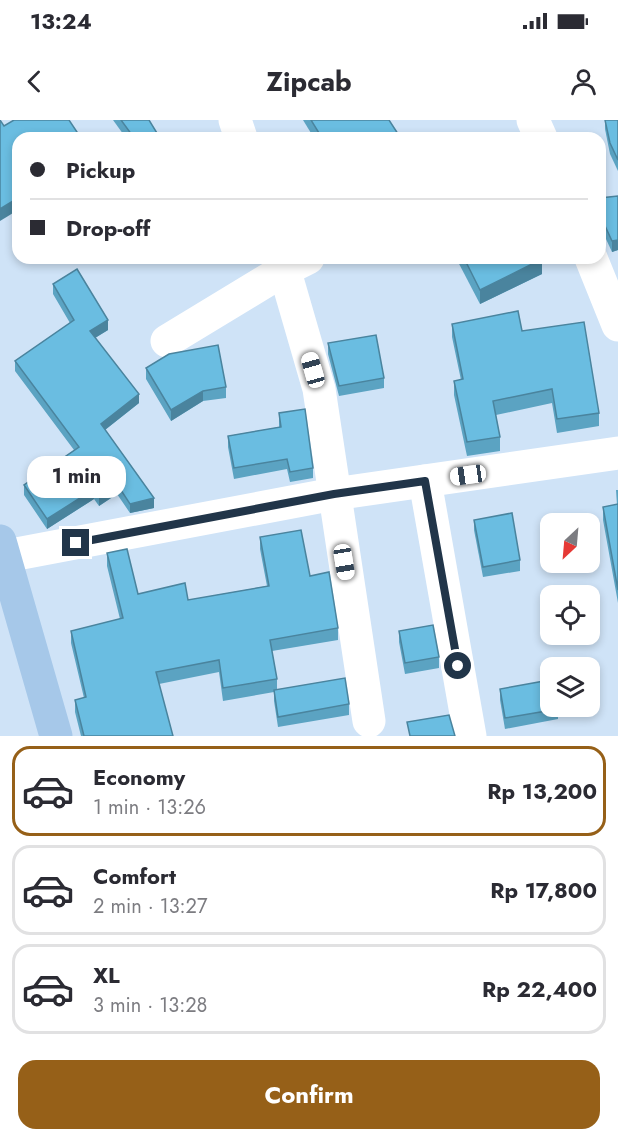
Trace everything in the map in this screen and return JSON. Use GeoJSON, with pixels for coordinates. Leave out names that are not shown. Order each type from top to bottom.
{"type":"FeatureCollection","features":[{"type":"Feature","properties":{"kind":"main road"},"geometry":{"type":"LineString","coordinates":[[3,548],[56,736]]}},
{"type":"Feature","properties":{"kind":"street"},"geometry":{"type":"LineString","coordinates":[[167,341],[288,264]]}},
{"type":"Feature","properties":{"kind":"street"},"geometry":{"type":"LineString","coordinates":[[291,264],[319,390],[369,721]]}},
{"type":"Feature","properties":{"kind":"street"},"geometry":{"type":"LineString","coordinates":[[593,264],[618,325]]}},
{"type":"Feature","properties":{"kind":"street"},"geometry":{"type":"LineString","coordinates":[[3,548],[334,494],[618,453]]}},
{"type":"Feature","properties":{"kind":"street"},"geometry":{"type":"LineString","coordinates":[[425,481],[470,736]]}},
{"type":"Feature","properties":{"kind":"building"},"geometry":{"type":"Polygon","coordinates":[[[0,120],[4,126],[14,120],[69,120],[77,132],[12,132],[12,202],[0,209],[0,120]]]}},
{"type":"Feature","properties":{"kind":"building"},"geometry":{"type":"Polygon","coordinates":[[[121,120],[149,120],[156,132],[130,132],[121,120]]]}},
{"type":"Feature","properties":{"kind":"building"},"geometry":{"type":"Polygon","coordinates":[[[311,120],[389,120],[397,132],[318,132],[311,120]]]}},
{"type":"Feature","properties":{"kind":"building"},"geometry":{"type":"Polygon","coordinates":[[[605,120],[618,120],[618,160],[610,143],[605,120]]]}},
{"type":"Feature","properties":{"kind":"building"},"geometry":{"type":"Polygon","coordinates":[[[618,196],[618,240],[612,241],[606,228],[606,197],[618,196]]]}},
{"type":"Feature","properties":{"kind":"building"},"geometry":{"type":"Polygon","coordinates":[[[467,264],[532,264],[480,290],[467,264]]]}},
{"type":"Feature","properties":{"kind":"building"},"geometry":{"type":"Polygon","coordinates":[[[77,269],[108,320],[90,331],[139,394],[101,424],[154,498],[130,504],[117,484],[99,496],[94,489],[47,519],[24,485],[79,447],[15,361],[74,320],[53,284],[77,269]]]}},
{"type":"Feature","properties":{"kind":"building"},"geometry":{"type":"Polygon","coordinates":[[[518,311],[522,331],[584,322],[599,413],[557,419],[552,389],[493,401],[500,437],[467,442],[454,381],[463,379],[452,324],[518,311]]]}},
{"type":"Feature","properties":{"kind":"building"},"geometry":{"type":"Polygon","coordinates":[[[376,335],[384,378],[339,386],[328,343],[376,335]]]}},
{"type":"Feature","properties":{"kind":"building"},"geometry":{"type":"Polygon","coordinates":[[[218,345],[226,387],[203,391],[171,410],[146,368],[169,354],[218,345]]]}},
{"type":"Feature","properties":{"kind":"building"},"geometry":{"type":"Polygon","coordinates":[[[305,409],[313,468],[290,472],[287,459],[234,468],[228,436],[281,427],[279,413],[305,409]]]}},
{"type":"Feature","properties":{"kind":"building"},"geometry":{"type":"Polygon","coordinates":[[[618,504],[618,590],[603,507],[618,504]]]}},
{"type":"Feature","properties":{"kind":"building"},"geometry":{"type":"Polygon","coordinates":[[[512,513],[520,560],[483,567],[474,520],[512,513]]]}},
{"type":"Feature","properties":{"kind":"building"},"geometry":{"type":"Polygon","coordinates":[[[301,530],[310,576],[329,572],[338,628],[270,640],[277,679],[223,688],[219,660],[156,672],[173,736],[84,736],[75,700],[86,697],[71,631],[123,618],[107,553],[127,549],[138,594],[185,583],[188,600],[269,586],[260,537],[301,530]]]}},
{"type":"Feature","properties":{"kind":"building"},"geometry":{"type":"Polygon","coordinates":[[[433,625],[439,657],[405,663],[399,631],[433,625]]]}},
{"type":"Feature","properties":{"kind":"building"},"geometry":{"type":"Polygon","coordinates":[[[345,678],[349,704],[278,717],[274,690],[345,678]]]}},
{"type":"Feature","properties":{"kind":"building"},"geometry":{"type":"Polygon","coordinates":[[[540,682],[540,712],[505,718],[500,689],[540,682]]]}},
{"type":"Feature","properties":{"kind":"building"},"geometry":{"type":"Polygon","coordinates":[[[449,715],[455,736],[410,736],[407,722],[449,715]]]}},
{"type":"Feature","properties":{"kind":"route"},"geometry":{"type":"LineString","coordinates":[[76,543],[334,494],[425,481],[458,666]]}}]}
